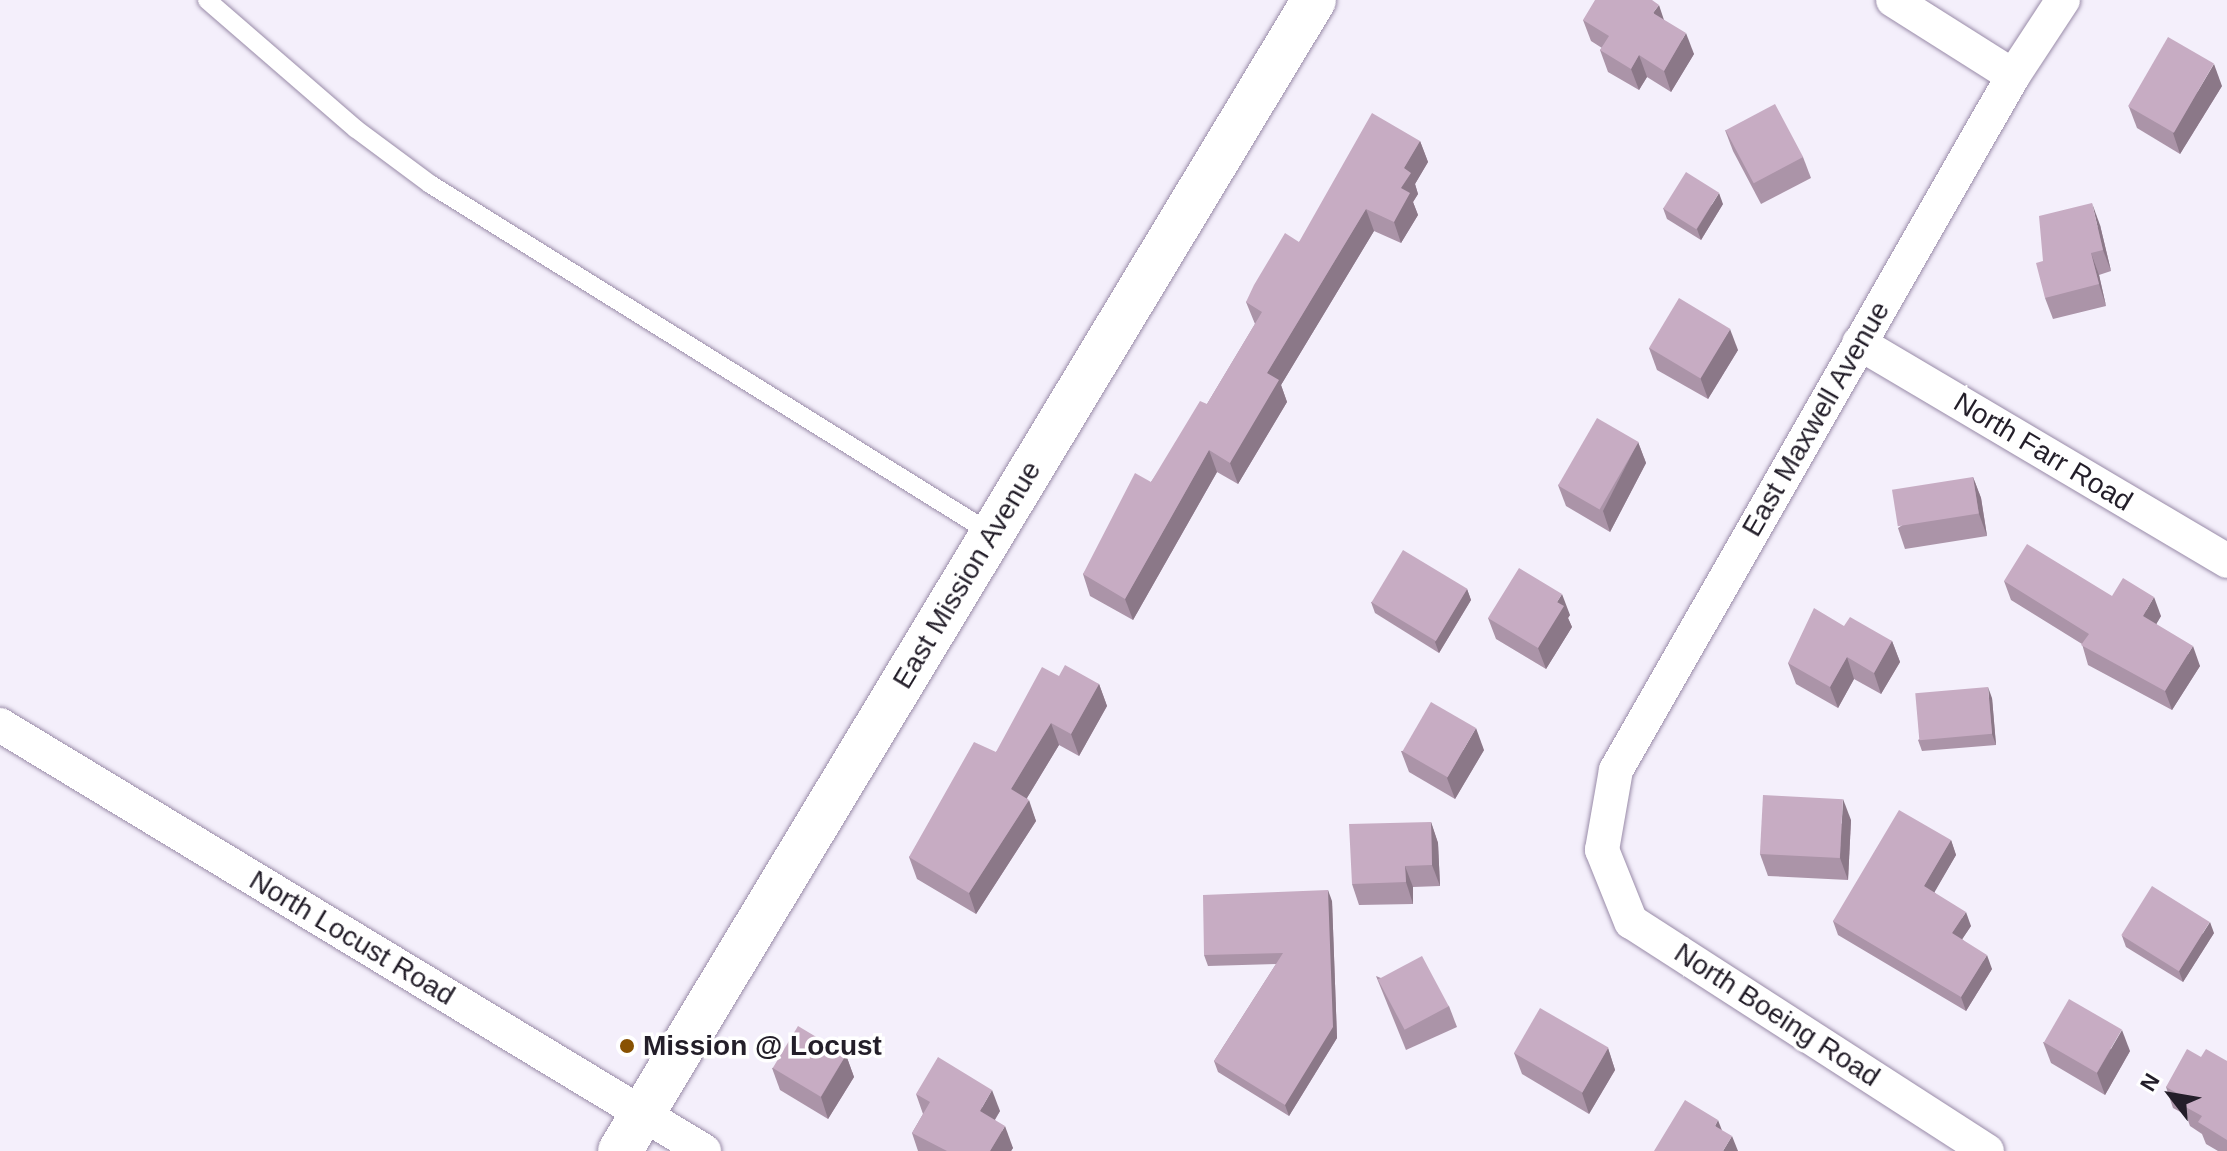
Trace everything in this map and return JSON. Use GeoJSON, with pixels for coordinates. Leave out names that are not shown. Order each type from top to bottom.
{"type":"FeatureCollection","features":[{"type":"Feature","properties":{"kind":"street","name":"East Mission Avenue"},"geometry":{"type":"LineString","coordinates":[[620,1151],[1314,0]]}},
{"type":"Feature","properties":{"kind":"street"},"geometry":{"type":"LineString","coordinates":[[1893,0],[2013,76]]}},
{"type":"Feature","properties":{"kind":"street","name":"East Maxwell Avenue"},"geometry":{"type":"LineString","coordinates":[[1602,850],[1616,770],[2013,76],[2063,0]]}},
{"type":"Feature","properties":{"kind":"street","name":"North Farr Road"},"geometry":{"type":"LineString","coordinates":[[1859,343],[2227,561]]}},
{"type":"Feature","properties":{"kind":"street","name":"North Locust Road"},"geometry":{"type":"LineString","coordinates":[[0,725],[704,1151]]}},
{"type":"Feature","properties":{"kind":"street","name":"North Boeing Road"},"geometry":{"type":"LineString","coordinates":[[1602,850],[1631,922],[1987,1151]]}},
{"type":"Feature","properties":{"kind":"lane"},"geometry":{"type":"LineString","coordinates":[[207,0],[356,129],[430,184],[992,534]]}},
{"type":"Feature","properties":{"kind":"building"},"geometry":{"type":"Polygon","coordinates":[[[1595,0],[1652,0],[1659,5],[1653,13],[1686,33],[1664,71],[1639,55],[1631,69],[1600,50],[1609,36],[1583,20],[1595,0]]]}},
{"type":"Feature","properties":{"kind":"building"},"geometry":{"type":"Polygon","coordinates":[[[2168,37],[2214,64],[2174,133],[2128,106],[2168,37]]]}},
{"type":"Feature","properties":{"kind":"building"},"geometry":{"type":"Polygon","coordinates":[[[1775,104],[1803,157],[1754,183],[1726,130],[1775,104]]]}},
{"type":"Feature","properties":{"kind":"building"},"geometry":{"type":"Polygon","coordinates":[[[1372,113],[1420,141],[1404,168],[1411,173],[1401,188],[1410,193],[1394,222],[1366,209],[1267,373],[1279,380],[1230,463],[1209,450],[1125,599],[1083,574],[1135,473],[1151,482],[1200,401],[1207,404],[1262,312],[1246,302],[1254,285],[1285,233],[1299,242],[1372,113]]]}},
{"type":"Feature","properties":{"kind":"building"},"geometry":{"type":"Polygon","coordinates":[[[1686,172],[1719,193],[1696,229],[1663,208],[1686,172]]]}},
{"type":"Feature","properties":{"kind":"building"},"geometry":{"type":"Polygon","coordinates":[[[2092,203],[2103,250],[2091,253],[2099,284],[2045,298],[2036,263],[2043,261],[2039,216],[2092,203]]]}},
{"type":"Feature","properties":{"kind":"building"},"geometry":{"type":"Polygon","coordinates":[[[1679,298],[1730,329],[1701,379],[1649,348],[1679,298]]]}},
{"type":"Feature","properties":{"kind":"building"},"geometry":{"type":"Polygon","coordinates":[[[1597,418],[1639,442],[1600,510],[1558,486],[1597,418]]]}},
{"type":"Feature","properties":{"kind":"building"},"geometry":{"type":"Polygon","coordinates":[[[1973,477],[1979,514],[1898,526],[1892,490],[1973,477]]]}},
{"type":"Feature","properties":{"kind":"building"},"geometry":{"type":"Polygon","coordinates":[[[2027,544],[2112,596],[2123,578],[2154,597],[2143,616],[2193,646],[2165,691],[2081,645],[2089,634],[2004,581],[2027,544]]]}},
{"type":"Feature","properties":{"kind":"building"},"geometry":{"type":"Polygon","coordinates":[[[1403,550],[1467,589],[1436,641],[1372,602],[1403,550]]]}},
{"type":"Feature","properties":{"kind":"building"},"geometry":{"type":"Polygon","coordinates":[[[1519,568],[1562,594],[1557,602],[1564,606],[1538,648],[1488,618],[1519,568]]]}},
{"type":"Feature","properties":{"kind":"building"},"geometry":{"type":"Polygon","coordinates":[[[1814,608],[1844,626],[1850,617],[1892,641],[1874,673],[1847,657],[1830,687],[1788,663],[1814,608]]]}},
{"type":"Feature","properties":{"kind":"building"},"geometry":{"type":"Polygon","coordinates":[[[1065,665],[1099,684],[1071,734],[1051,723],[1011,789],[1029,800],[969,893],[909,857],[974,742],[996,752],[1042,667],[1059,676],[1065,665]]]}},
{"type":"Feature","properties":{"kind":"building"},"geometry":{"type":"Polygon","coordinates":[[[1988,687],[1992,734],[1919,740],[1915,693],[1988,687]]]}},
{"type":"Feature","properties":{"kind":"building"},"geometry":{"type":"Polygon","coordinates":[[[1431,702],[1476,728],[1448,777],[1402,751],[1431,702]]]}},
{"type":"Feature","properties":{"kind":"building"},"geometry":{"type":"Polygon","coordinates":[[[1763,795],[1843,799],[1840,858],[1760,854],[1763,795]]]}},
{"type":"Feature","properties":{"kind":"building"},"geometry":{"type":"Polygon","coordinates":[[[1899,810],[1951,840],[1924,886],[1966,912],[1952,933],[1987,955],[1961,997],[1833,921],[1899,810]]]}},
{"type":"Feature","properties":{"kind":"building"},"geometry":{"type":"Polygon","coordinates":[[[1431,822],[1432,865],[1405,866],[1406,882],[1352,884],[1349,824],[1431,822]]]}},
{"type":"Feature","properties":{"kind":"building"},"geometry":{"type":"Polygon","coordinates":[[[2152,886],[2210,922],[2179,971],[2121,935],[2152,886]]]}},
{"type":"Feature","properties":{"kind":"building"},"geometry":{"type":"Polygon","coordinates":[[[1328,890],[1333,1027],[1285,1105],[1214,1061],[1283,953],[1204,955],[1203,895],[1328,890]]]}},
{"type":"Feature","properties":{"kind":"building"},"geometry":{"type":"Polygon","coordinates":[[[1422,956],[1449,1006],[1405,1030],[1378,979],[1422,956]]]}},
{"type":"Feature","properties":{"kind":"building"},"geometry":{"type":"Polygon","coordinates":[[[2069,999],[2122,1030],[2097,1073],[2044,1042],[2069,999]]]}},
{"type":"Feature","properties":{"kind":"building"},"geometry":{"type":"Polygon","coordinates":[[[1540,1008],[1608,1048],[1582,1093],[1514,1053],[1540,1008]]]}},
{"type":"Feature","properties":{"kind":"building"},"geometry":{"type":"Polygon","coordinates":[[[798,1026],[846,1055],[821,1097],[773,1068],[798,1026]]]}},
{"type":"Feature","properties":{"kind":"building"},"geometry":{"type":"Polygon","coordinates":[[[2187,1049],[2201,1057],[2206,1049],[2227,1061],[2227,1140],[2198,1122],[2202,1116],[2182,1105],[2186,1098],[2166,1087],[2187,1049]]]}},
{"type":"Feature","properties":{"kind":"building"},"geometry":{"type":"Polygon","coordinates":[[[938,1057],[992,1090],[980,1111],[1005,1126],[990,1151],[947,1151],[912,1133],[930,1102],[916,1094],[938,1057]]]}},
{"type":"Feature","properties":{"kind":"building"},"geometry":{"type":"Polygon","coordinates":[[[1685,1100],[1718,1120],[1715,1126],[1732,1136],[1723,1151],[1654,1151],[1685,1100]]]}},
{"type":"Feature","properties":{"kind":"place","name":"Mission @ Locust"},"geometry":{"type":"Point","coordinates":[627,1046]}}]}
